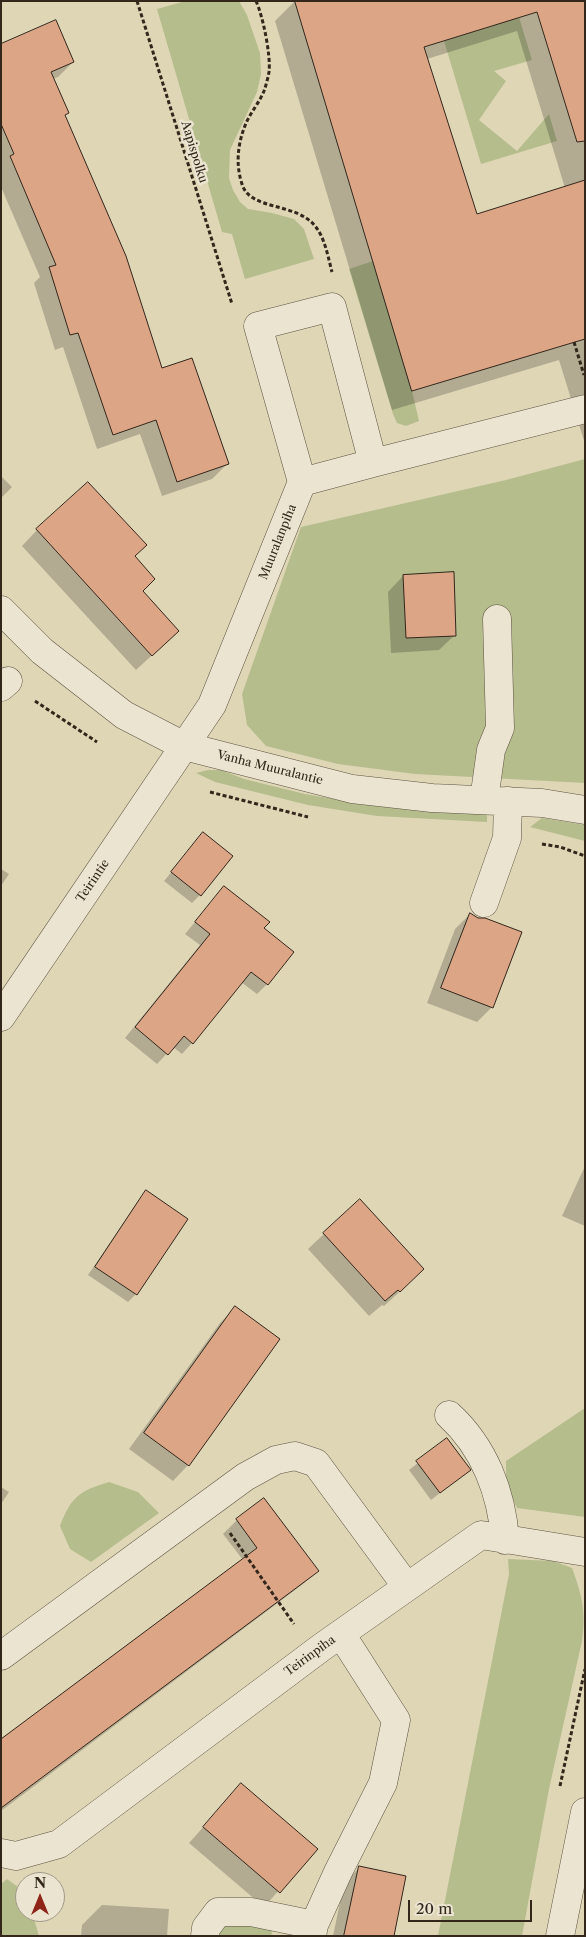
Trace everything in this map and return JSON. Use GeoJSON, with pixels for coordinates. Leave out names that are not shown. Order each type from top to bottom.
{"type":"FeatureCollection","features":[{"type":"Feature","properties":{"kind":"street"},"geometry":{"type":"LineString","coordinates":[[373,463],[332,307],[258,326],[302,482],[585,409]]}},
{"type":"Feature","properties":{"kind":"street","name":"Muuralanpiha"},"geometry":{"type":"LineString","coordinates":[[184,746],[212,705],[302,482]]}},
{"type":"Feature","properties":{"kind":"street","name":"Vanha Muuralantie"},"geometry":{"type":"LineString","coordinates":[[1,610],[42,651],[124,715],[184,746],[352,789],[432,798],[542,803],[585,810]]}},
{"type":"Feature","properties":{"kind":"street"},"geometry":{"type":"LineString","coordinates":[[484,903],[507,838],[496,800],[491,750],[500,728],[497,619]]}},
{"type":"Feature","properties":{"kind":"street","name":"Teirintie"},"geometry":{"type":"LineString","coordinates":[[1,1016],[184,746]]}},
{"type":"Feature","properties":{"kind":"street"},"geometry":{"type":"LineString","coordinates":[[449,1415],[465,1430],[490,1472],[504,1520],[505,1540]]}},
{"type":"Feature","properties":{"kind":"street"},"geometry":{"type":"LineString","coordinates":[[1,1656],[245,1477],[276,1460],[295,1456],[316,1463],[407,1587]]}},
{"type":"Feature","properties":{"kind":"street","name":"Teirinpiha"},"geometry":{"type":"LineString","coordinates":[[1,1853],[16,1856],[59,1844],[341,1634],[481,1536],[585,1552]]}},
{"type":"Feature","properties":{"kind":"street"},"geometry":{"type":"LineString","coordinates":[[205,1936],[206,1928],[218,1912],[251,1912],[313,1930],[338,1872],[383,1783],[396,1720],[341,1634]]}},
{"type":"Feature","properties":{"kind":"street"},"geometry":{"type":"LineString","coordinates":[[560,1936],[585,1812]]}},
{"type":"Feature","properties":{"kind":"path","name":"Aapispolku"},"geometry":{"type":"LineString","coordinates":[[138,1],[234,308]]}},
{"type":"Feature","properties":{"kind":"path"},"geometry":{"type":"LineString","coordinates":[[256,1],[265,30],[270,72],[263,92],[247,122],[238,145],[238,168],[242,186],[251,197],[267,205],[286,208],[305,216],[311,221],[323,240],[335,279]]}},
{"type":"Feature","properties":{"kind":"path"},"geometry":{"type":"LineString","coordinates":[[574,342],[585,377]]}},
{"type":"Feature","properties":{"kind":"path"},"geometry":{"type":"LineString","coordinates":[[209,1504],[298,1631]]}},
{"type":"Feature","properties":{"kind":"green space"},"geometry":{"type":"Polygon","coordinates":[[[186,1],[239,1],[247,15],[260,53],[261,74],[257,92],[230,150],[229,178],[240,202],[248,209],[294,219],[304,229],[314,259],[245,279],[232,234],[222,232],[157,9],[186,1]]]}},
{"type":"Feature","properties":{"kind":"green space"},"geometry":{"type":"Polygon","coordinates":[[[519,17],[532,60],[494,71],[506,81],[479,120],[517,151],[549,114],[557,141],[481,164],[444,41],[519,17]]]}},
{"type":"Feature","properties":{"kind":"green space"},"geometry":{"type":"Polygon","coordinates":[[[373,261],[412,391],[419,421],[406,426],[397,423],[393,414],[349,269],[373,261]]]}},
{"type":"Feature","properties":{"kind":"green space"},"geometry":{"type":"Polygon","coordinates":[[[585,459],[585,783],[415,774],[338,764],[266,746],[247,725],[242,694],[301,527],[506,480],[585,459]]]}},
{"type":"Feature","properties":{"kind":"green space"},"geometry":{"type":"Polygon","coordinates":[[[208,770],[221,770],[244,779],[305,794],[369,805],[487,814],[487,822],[377,816],[308,805],[215,782],[196,773],[208,770]]]}},
{"type":"Feature","properties":{"kind":"green space"},"geometry":{"type":"Polygon","coordinates":[[[542,818],[585,825],[585,841],[530,827],[542,818]]]}},
{"type":"Feature","properties":{"kind":"green space"},"geometry":{"type":"Polygon","coordinates":[[[585,1408],[585,1517],[517,1508],[506,1486],[506,1461],[585,1408]]]}},
{"type":"Feature","properties":{"kind":"green space"},"geometry":{"type":"Polygon","coordinates":[[[109,1482],[138,1492],[159,1513],[91,1562],[70,1549],[60,1526],[68,1508],[77,1496],[109,1482]]]}},
{"type":"Feature","properties":{"kind":"green space"},"geometry":{"type":"Polygon","coordinates":[[[508,1559],[553,1561],[572,1568],[582,1604],[584,1621],[582,1641],[549,1789],[522,1936],[438,1936],[509,1574],[508,1559]]]}},
{"type":"Feature","properties":{"kind":"green space"},"geometry":{"type":"Polygon","coordinates":[[[7,1879],[15,1885],[15,1922],[35,1922],[39,1936],[1,1936],[1,1884],[7,1879]]]}},
{"type":"Feature","properties":{"kind":"green space"},"geometry":{"type":"Polygon","coordinates":[[[246,1921],[273,1929],[271,1936],[214,1936],[216,1924],[246,1921]]]}},
{"type":"Feature","properties":{"kind":"building"},"geometry":{"type":"Polygon","coordinates":[[[295,1],[585,1],[585,141],[577,142],[537,12],[424,47],[477,214],[585,180],[585,339],[412,391],[295,1]]]}},
{"type":"Feature","properties":{"kind":"building"},"geometry":{"type":"Polygon","coordinates":[[[56,20],[74,62],[51,72],[69,113],[65,115],[126,256],[162,368],[192,358],[229,464],[177,482],[156,420],[113,435],[78,333],[70,335],[49,267],[56,265],[10,156],[14,154],[1,124],[1,44],[56,20]]]}},
{"type":"Feature","properties":{"kind":"building"},"geometry":{"type":"Polygon","coordinates":[[[88,482],[147,545],[135,556],[155,579],[143,591],[179,631],[152,656],[36,529],[88,482]]]}},
{"type":"Feature","properties":{"kind":"building"},"geometry":{"type":"Polygon","coordinates":[[[454,572],[456,636],[406,638],[403,575],[454,572]]]}},
{"type":"Feature","properties":{"kind":"building"},"geometry":{"type":"Polygon","coordinates":[[[203,832],[233,856],[201,896],[171,872],[203,832]]]}},
{"type":"Feature","properties":{"kind":"building"},"geometry":{"type":"Polygon","coordinates":[[[224,886],[270,922],[264,928],[294,952],[268,985],[251,972],[193,1044],[184,1036],[168,1055],[135,1027],[210,934],[195,922],[224,886]]]}},
{"type":"Feature","properties":{"kind":"building"},"geometry":{"type":"Polygon","coordinates":[[[470,913],[478,918],[485,918],[522,932],[493,1008],[441,988],[470,913]]]}},
{"type":"Feature","properties":{"kind":"building"},"geometry":{"type":"Polygon","coordinates":[[[146,1190],[188,1219],[137,1295],[95,1267],[146,1190]]]}},
{"type":"Feature","properties":{"kind":"building"},"geometry":{"type":"Polygon","coordinates":[[[360,1199],[424,1269],[400,1292],[398,1290],[385,1301],[323,1233],[360,1199]]]}},
{"type":"Feature","properties":{"kind":"building"},"geometry":{"type":"Polygon","coordinates":[[[235,1306],[280,1339],[189,1466],[144,1433],[235,1306]]]}},
{"type":"Feature","properties":{"kind":"building"},"geometry":{"type":"Polygon","coordinates":[[[447,1438],[471,1470],[440,1493],[416,1461],[447,1438]]]}},
{"type":"Feature","properties":{"kind":"building"},"geometry":{"type":"Polygon","coordinates":[[[264,1498],[319,1571],[1,1808],[1,1739],[257,1548],[236,1519],[264,1498]]]}},
{"type":"Feature","properties":{"kind":"building"},"geometry":{"type":"Polygon","coordinates":[[[241,1783],[318,1849],[280,1893],[203,1827],[241,1783]]]}},
{"type":"Feature","properties":{"kind":"building"},"geometry":{"type":"Polygon","coordinates":[[[359,1866],[406,1876],[394,1936],[344,1936],[359,1866]]]}}]}
